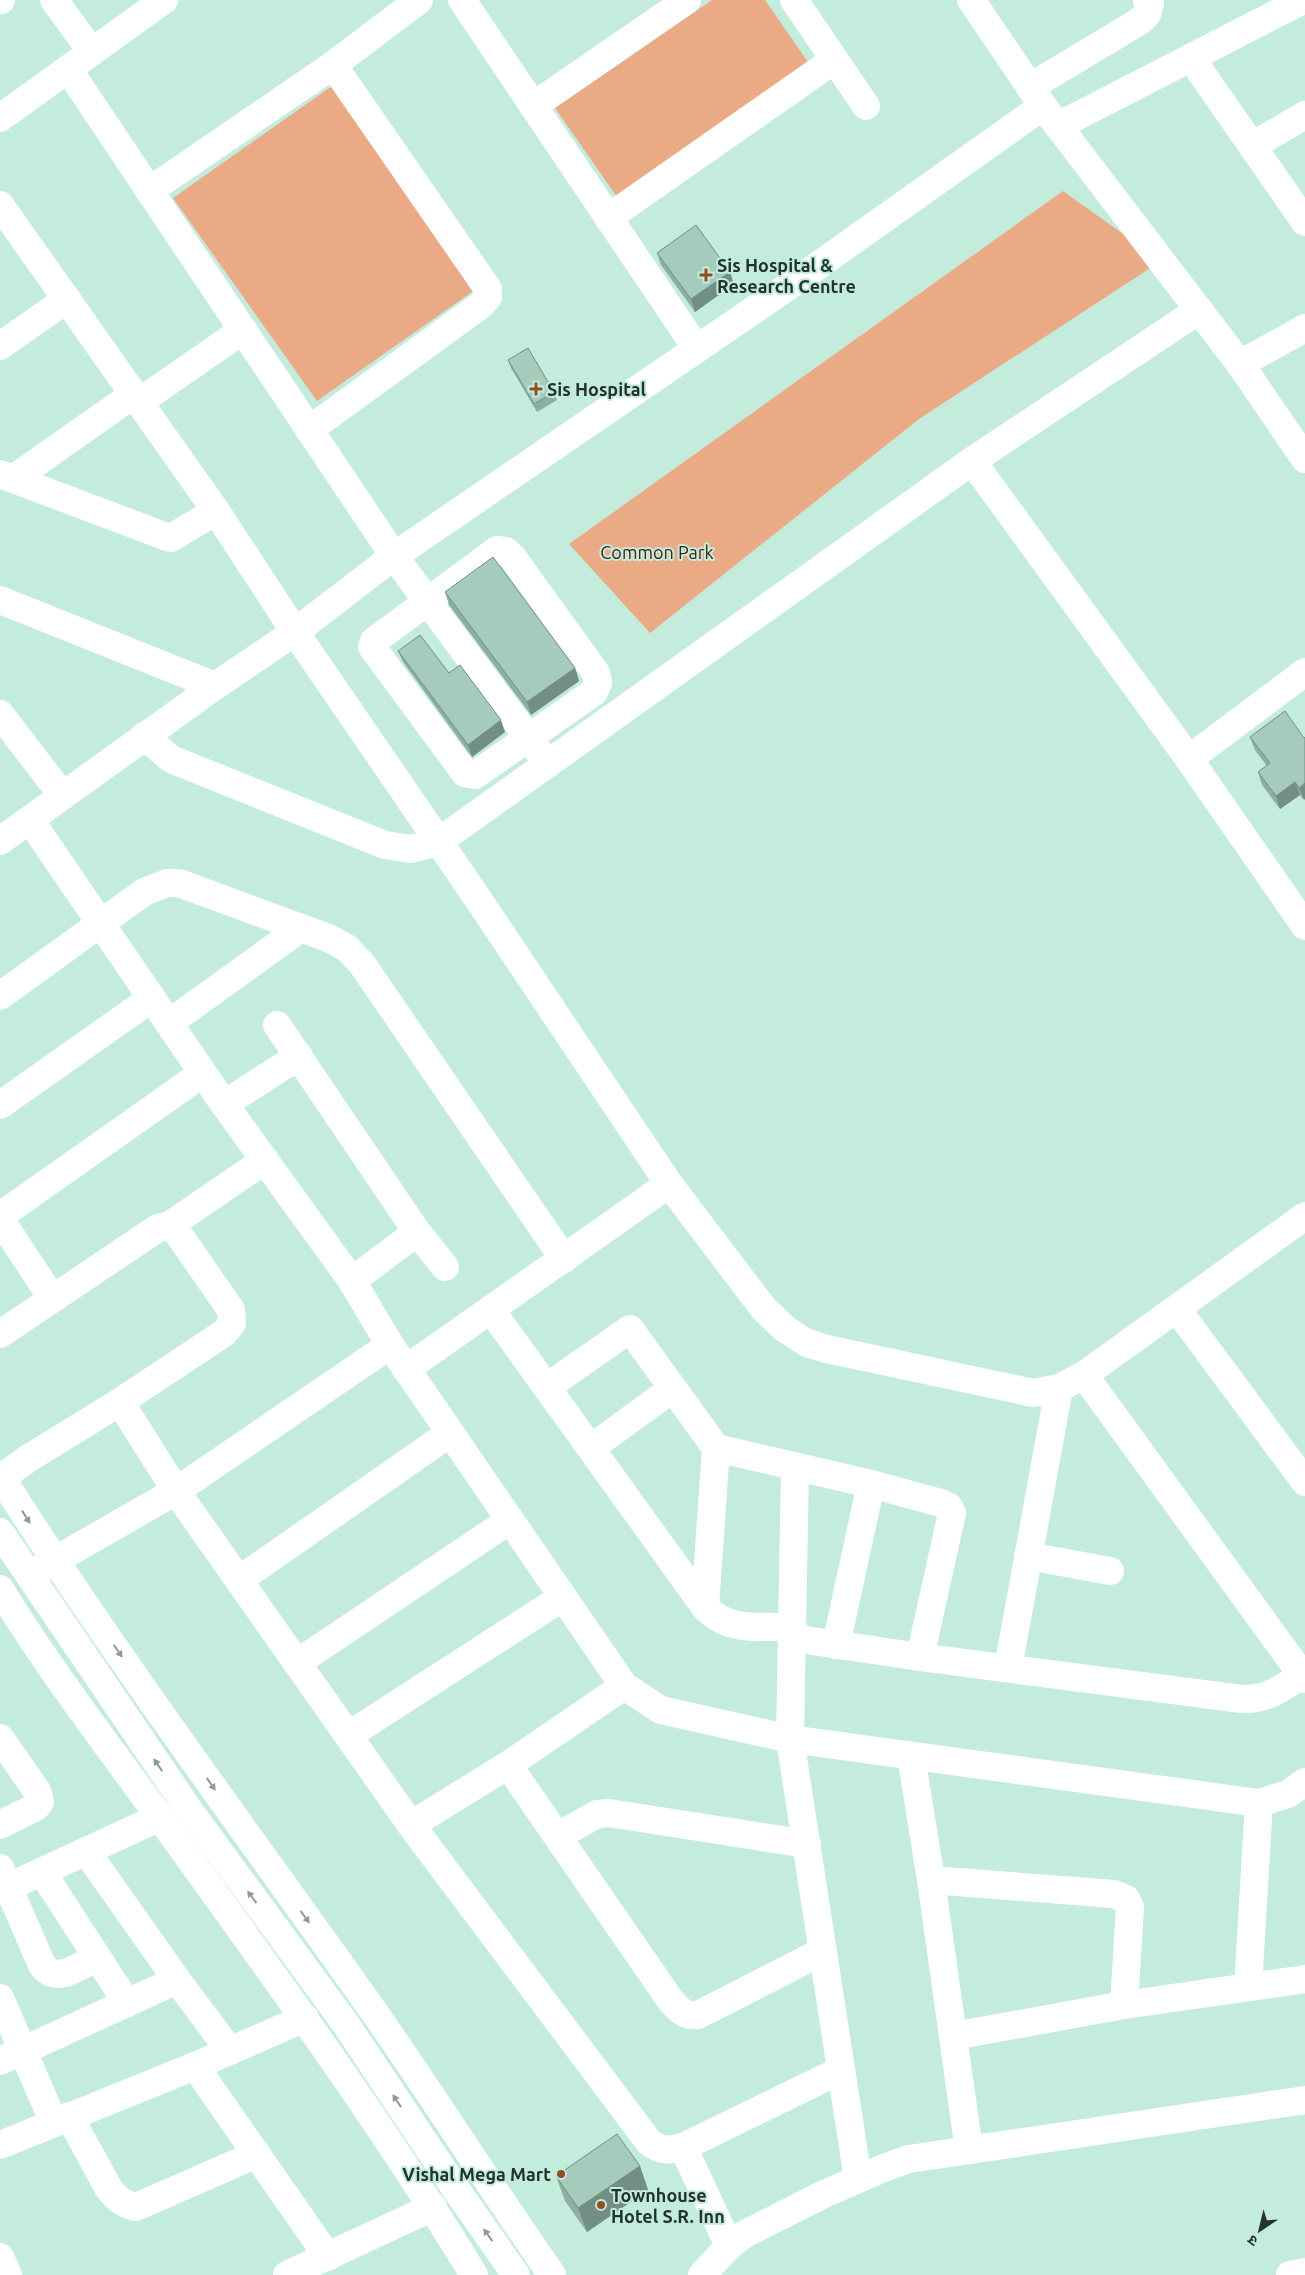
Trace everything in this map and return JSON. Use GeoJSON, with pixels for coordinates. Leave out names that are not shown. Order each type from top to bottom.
{"type":"FeatureCollection","features":[{"type":"Feature","properties":{"kind":"street"},"geometry":{"type":"LineString","coordinates":[[54,0],[92,52]]}},
{"type":"Feature","properties":{"kind":"street"},"geometry":{"type":"LineString","coordinates":[[0,118],[164,0]]}},
{"type":"Feature","properties":{"kind":"street"},"geometry":{"type":"LineString","coordinates":[[149,191],[333,65],[419,0]]}},
{"type":"Feature","properties":{"kind":"street"},"geometry":{"type":"LineString","coordinates":[[462,0],[697,349]]}},
{"type":"Feature","properties":{"kind":"street"},"geometry":{"type":"LineString","coordinates":[[534,106],[687,0]]}},
{"type":"Feature","properties":{"kind":"street"},"geometry":{"type":"LineString","coordinates":[[794,0],[866,106]]}},
{"type":"Feature","properties":{"kind":"street"},"geometry":{"type":"LineString","coordinates":[[971,0],[1044,106],[1240,364],[1305,459]]}},
{"type":"Feature","properties":{"kind":"street"},"geometry":{"type":"LineString","coordinates":[[0,841],[144,736],[295,632],[394,556],[697,349],[1044,106],[1147,14],[1150,4],[1147,0]]}},
{"type":"Feature","properties":{"kind":"street"},"geometry":{"type":"LineString","coordinates":[[1044,106],[1191,58],[1303,0]]}},
{"type":"Feature","properties":{"kind":"street"},"geometry":{"type":"LineString","coordinates":[[1191,58],[1305,222]]}},
{"type":"Feature","properties":{"kind":"street"},"geometry":{"type":"LineString","coordinates":[[608,218],[834,60]]}},
{"type":"Feature","properties":{"kind":"street"},"geometry":{"type":"LineString","coordinates":[[309,430],[488,298],[488,289],[333,65]]}},
{"type":"Feature","properties":{"kind":"street"},"geometry":{"type":"LineString","coordinates":[[68,69],[394,556],[548,764]]}},
{"type":"Feature","properties":{"kind":"street"},"geometry":{"type":"LineString","coordinates":[[1252,146],[1305,115]]}},
{"type":"Feature","properties":{"kind":"street"},"geometry":{"type":"LineString","coordinates":[[0,206],[216,511],[295,632],[669,1184],[764,1309],[785,1329],[807,1343],[827,1349],[1033,1393],[1059,1388],[1084,1375],[1305,1216]]}},
{"type":"Feature","properties":{"kind":"street"},"geometry":{"type":"LineString","coordinates":[[0,346],[67,299]]}},
{"type":"Feature","properties":{"kind":"street"},"geometry":{"type":"LineString","coordinates":[[144,736],[171,759],[385,845],[411,849],[438,842],[972,461],[1199,310]]}},
{"type":"Feature","properties":{"kind":"street"},"geometry":{"type":"LineString","coordinates":[[1240,364],[1305,328]]}},
{"type":"Feature","properties":{"kind":"street"},"geometry":{"type":"LineString","coordinates":[[6,476],[137,398],[243,330]]}},
{"type":"Feature","properties":{"kind":"street"},"geometry":{"type":"LineString","coordinates":[[972,461],[1189,759],[1305,926]]}},
{"type":"Feature","properties":{"kind":"street"},"geometry":{"type":"LineString","coordinates":[[6,476],[171,538],[216,511]]}},
{"type":"Feature","properties":{"kind":"street"},"geometry":{"type":"LineString","coordinates":[[497,550],[506,551],[596,673],[598,683],[594,692],[475,775],[465,773],[372,647],[374,641],[427,601],[497,550]]}},
{"type":"Feature","properties":{"kind":"street"},"geometry":{"type":"LineString","coordinates":[[0,600],[215,686]]}},
{"type":"Feature","properties":{"kind":"street"},"geometry":{"type":"LineString","coordinates":[[1189,759],[1305,672]]}},
{"type":"Feature","properties":{"kind":"street"},"geometry":{"type":"LineString","coordinates":[[0,714],[63,796]]}},
{"type":"Feature","properties":{"kind":"street"},"geometry":{"type":"LineString","coordinates":[[30,820],[224,1104],[352,1281],[406,1369],[624,1686],[661,1710],[790,1739],[1259,1803],[1288,1794],[1305,1782]]}},
{"type":"Feature","properties":{"kind":"street"},"geometry":{"type":"LineString","coordinates":[[0,996],[102,925],[144,892],[167,882],[179,883],[328,938],[347,948],[362,964],[564,1259]]}},
{"type":"Feature","properties":{"kind":"street"},"geometry":{"type":"LineString","coordinates":[[169,1023],[302,928]]}},
{"type":"Feature","properties":{"kind":"street"},"geometry":{"type":"LineString","coordinates":[[0,1105],[152,998]]}},
{"type":"Feature","properties":{"kind":"street"},"geometry":{"type":"LineString","coordinates":[[277,1025],[417,1232],[445,1267]]}},
{"type":"Feature","properties":{"kind":"street"},"geometry":{"type":"LineString","coordinates":[[224,1104],[299,1056]]}},
{"type":"Feature","properties":{"kind":"street"},"geometry":{"type":"LineString","coordinates":[[52,1298],[0,1217],[203,1073]]}},
{"type":"Feature","properties":{"kind":"street"},"geometry":{"type":"LineString","coordinates":[[0,1334],[158,1228],[170,1225],[265,1160]]}},
{"type":"Feature","properties":{"kind":"street"},"geometry":{"type":"LineString","coordinates":[[406,1369],[669,1184]]}},
{"type":"Feature","properties":{"kind":"street"},"geometry":{"type":"LineString","coordinates":[[170,1225],[178,1232],[231,1310],[232,1323],[224,1333],[120,1402],[1,1477],[41,1540],[251,1843],[377,2017],[552,2275]]}},
{"type":"Feature","properties":{"kind":"street"},"geometry":{"type":"LineString","coordinates":[[352,1281],[417,1232]]}},
{"type":"Feature","properties":{"kind":"street"},"geometry":{"type":"LineString","coordinates":[[1177,1309],[1305,1482]]}},
{"type":"Feature","properties":{"kind":"street"},"geometry":{"type":"LineString","coordinates":[[492,1310],[705,1607],[724,1622],[736,1626],[792,1632],[836,1645],[1254,1699],[1273,1694],[1303,1677],[1084,1375]]}},
{"type":"Feature","properties":{"kind":"street"},"geometry":{"type":"LineString","coordinates":[[547,1387],[630,1329],[716,1448],[871,1484],[941,1503],[949,1507],[952,1513],[920,1657]]}},
{"type":"Feature","properties":{"kind":"street"},"geometry":{"type":"LineString","coordinates":[[390,1345],[176,1491],[55,1559],[1,1594],[45,1659],[305,2018],[433,2207],[474,2275]]}},
{"type":"Feature","properties":{"kind":"street"},"geometry":{"type":"LineString","coordinates":[[1008,1668],[1059,1388]]}},
{"type":"Feature","properties":{"kind":"street"},"geometry":{"type":"LineString","coordinates":[[591,1448],[672,1389]]}},
{"type":"Feature","properties":{"kind":"street"},"geometry":{"type":"LineString","coordinates":[[120,1402],[176,1491],[411,1824],[648,2142],[668,2151],[683,2147],[841,2070]]}},
{"type":"Feature","properties":{"kind":"street"},"geometry":{"type":"LineString","coordinates":[[239,1580],[450,1433]]}},
{"type":"Feature","properties":{"kind":"street"},"geometry":{"type":"LineString","coordinates":[[705,1607],[716,1448]]}},
{"type":"Feature","properties":{"kind":"street"},"geometry":{"type":"LineString","coordinates":[[795,1467],[790,1739],[858,2179]]}},
{"type":"Feature","properties":{"kind":"street"},"geometry":{"type":"LineString","coordinates":[[836,1645],[871,1484]]}},
{"type":"Feature","properties":{"kind":"street"},"geometry":{"type":"LineString","coordinates":[[297,1664],[510,1520]]}},
{"type":"Feature","properties":{"kind":"street"},"geometry":{"type":"LineString","coordinates":[[0,1532],[191,1813],[346,2023],[453,2185],[516,2275]]}},
{"type":"Feature","properties":{"kind":"street"},"geometry":{"type":"LineString","coordinates":[[1028,1556],[1110,1571]]}},
{"type":"Feature","properties":{"kind":"street"},"geometry":{"type":"LineString","coordinates":[[349,1735],[563,1597]]}},
{"type":"Feature","properties":{"kind":"street"},"geometry":{"type":"LineString","coordinates":[[411,1824],[508,1765],[624,1686]]}},
{"type":"Feature","properties":{"kind":"street"},"geometry":{"type":"LineString","coordinates":[[0,1738],[37,1791],[40,1802],[36,1807],[0,1825]]}},
{"type":"Feature","properties":{"kind":"street"},"geometry":{"type":"LineString","coordinates":[[911,1756],[970,2150]]}},
{"type":"Feature","properties":{"kind":"street"},"geometry":{"type":"LineString","coordinates":[[508,1765],[670,2002],[680,2012],[689,2016],[698,2015],[823,1951]]}},
{"type":"Feature","properties":{"kind":"street"},"geometry":{"type":"LineString","coordinates":[[1248,1987],[1259,1803]]}},
{"type":"Feature","properties":{"kind":"street"},"geometry":{"type":"LineString","coordinates":[[558,1836],[597,1814],[609,1814],[807,1844]]}},
{"type":"Feature","properties":{"kind":"street"},"geometry":{"type":"LineString","coordinates":[[97,1957],[62,1974],[54,1975],[48,1972],[42,1965],[3,1882],[42,1872],[160,1817]]}},
{"type":"Feature","properties":{"kind":"street"},"geometry":{"type":"LineString","coordinates":[[86,1851],[177,1980],[230,2051]]}},
{"type":"Feature","properties":{"kind":"street"},"geometry":{"type":"LineString","coordinates":[[42,1872],[127,2003]]}},
{"type":"Feature","properties":{"kind":"street"},"geometry":{"type":"LineString","coordinates":[[931,1880],[1114,1894],[1126,1899],[1130,1907],[1124,2004]]}},
{"type":"Feature","properties":{"kind":"street"},"geometry":{"type":"LineString","coordinates":[[954,2036],[1124,2004],[1305,1979]]}},
{"type":"Feature","properties":{"kind":"street"},"geometry":{"type":"LineString","coordinates":[[11,2056],[177,1980]]}},
{"type":"Feature","properties":{"kind":"street"},"geometry":{"type":"LineString","coordinates":[[0,1998],[11,2056],[62,2120],[109,2189],[117,2199],[126,2205],[136,2207],[257,2154]]}},
{"type":"Feature","properties":{"kind":"street"},"geometry":{"type":"LineString","coordinates":[[0,2145],[195,2066],[305,2018]]}},
{"type":"Feature","properties":{"kind":"street"},"geometry":{"type":"LineString","coordinates":[[195,2066],[328,2257]]}},
{"type":"Feature","properties":{"kind":"street"},"geometry":{"type":"LineString","coordinates":[[702,2275],[729,2246],[744,2235],[858,2179],[909,2160],[1305,2100]]}},
{"type":"Feature","properties":{"kind":"street"},"geometry":{"type":"LineString","coordinates":[[683,2147],[729,2246]]}},
{"type":"Feature","properties":{"kind":"street"},"geometry":{"type":"LineString","coordinates":[[287,2275],[433,2207]]}},
{"type":"Feature","properties":{"kind":"street"},"geometry":{"type":"LineString","coordinates":[[0,2257],[8,2275]]}},
{"type":"Feature","properties":{"kind":"street"},"geometry":{"type":"LineString","coordinates":[[1290,2275],[1305,2272]]}},
{"type":"Feature","properties":{"kind":"green space"},"geometry":{"type":"Polygon","coordinates":[[[712,0],[765,0],[810,65],[617,197],[555,108],[712,0]]]}},
{"type":"Feature","properties":{"kind":"green space"},"geometry":{"type":"Polygon","coordinates":[[[332,86],[476,289],[317,401],[173,198],[332,86]]]}},
{"type":"Feature","properties":{"kind":"green space","name":"Common Park"},"geometry":{"type":"Polygon","coordinates":[[[1063,191],[1161,261],[919,419],[650,633],[569,544],[1063,191]]]}},
{"type":"Feature","properties":{"kind":"building"},"geometry":{"type":"Polygon","coordinates":[[[696,225],[730,272],[691,299],[657,253],[696,225]]]}},
{"type":"Feature","properties":{"kind":"building"},"geometry":{"type":"Polygon","coordinates":[[[528,348],[554,392],[534,404],[508,360],[528,348]]]}},
{"type":"Feature","properties":{"kind":"building"},"geometry":{"type":"Polygon","coordinates":[[[493,557],[575,668],[527,702],[445,592],[493,557]]]}},
{"type":"Feature","properties":{"kind":"building"},"geometry":{"type":"Polygon","coordinates":[[[420,635],[449,673],[460,665],[501,720],[468,745],[398,651],[420,635]]]}},
{"type":"Feature","properties":{"kind":"building"},"geometry":{"type":"Polygon","coordinates":[[[1285,711],[1305,737],[1305,783],[1299,788],[1295,782],[1276,796],[1258,772],[1270,763],[1250,737],[1285,711]]]}},
{"type":"Feature","properties":{"kind":"building"},"geometry":{"type":"Polygon","coordinates":[[[617,2134],[640,2166],[578,2208],[556,2176],[617,2134]]]}},
{"type":"Feature","properties":{"kind":"place","name":"Sis Hospital & Research Centre"},"geometry":{"type":"Point","coordinates":[706,275]}},
{"type":"Feature","properties":{"kind":"place","name":"Sis Hospital"},"geometry":{"type":"Point","coordinates":[536,389]}},
{"type":"Feature","properties":{"kind":"place","name":"Vishal Mega Mart"},"geometry":{"type":"Point","coordinates":[561,2174]}},
{"type":"Feature","properties":{"kind":"place","name":"Townhouse Hotel S.R. Inn"},"geometry":{"type":"Point","coordinates":[601,2205]}}]}
